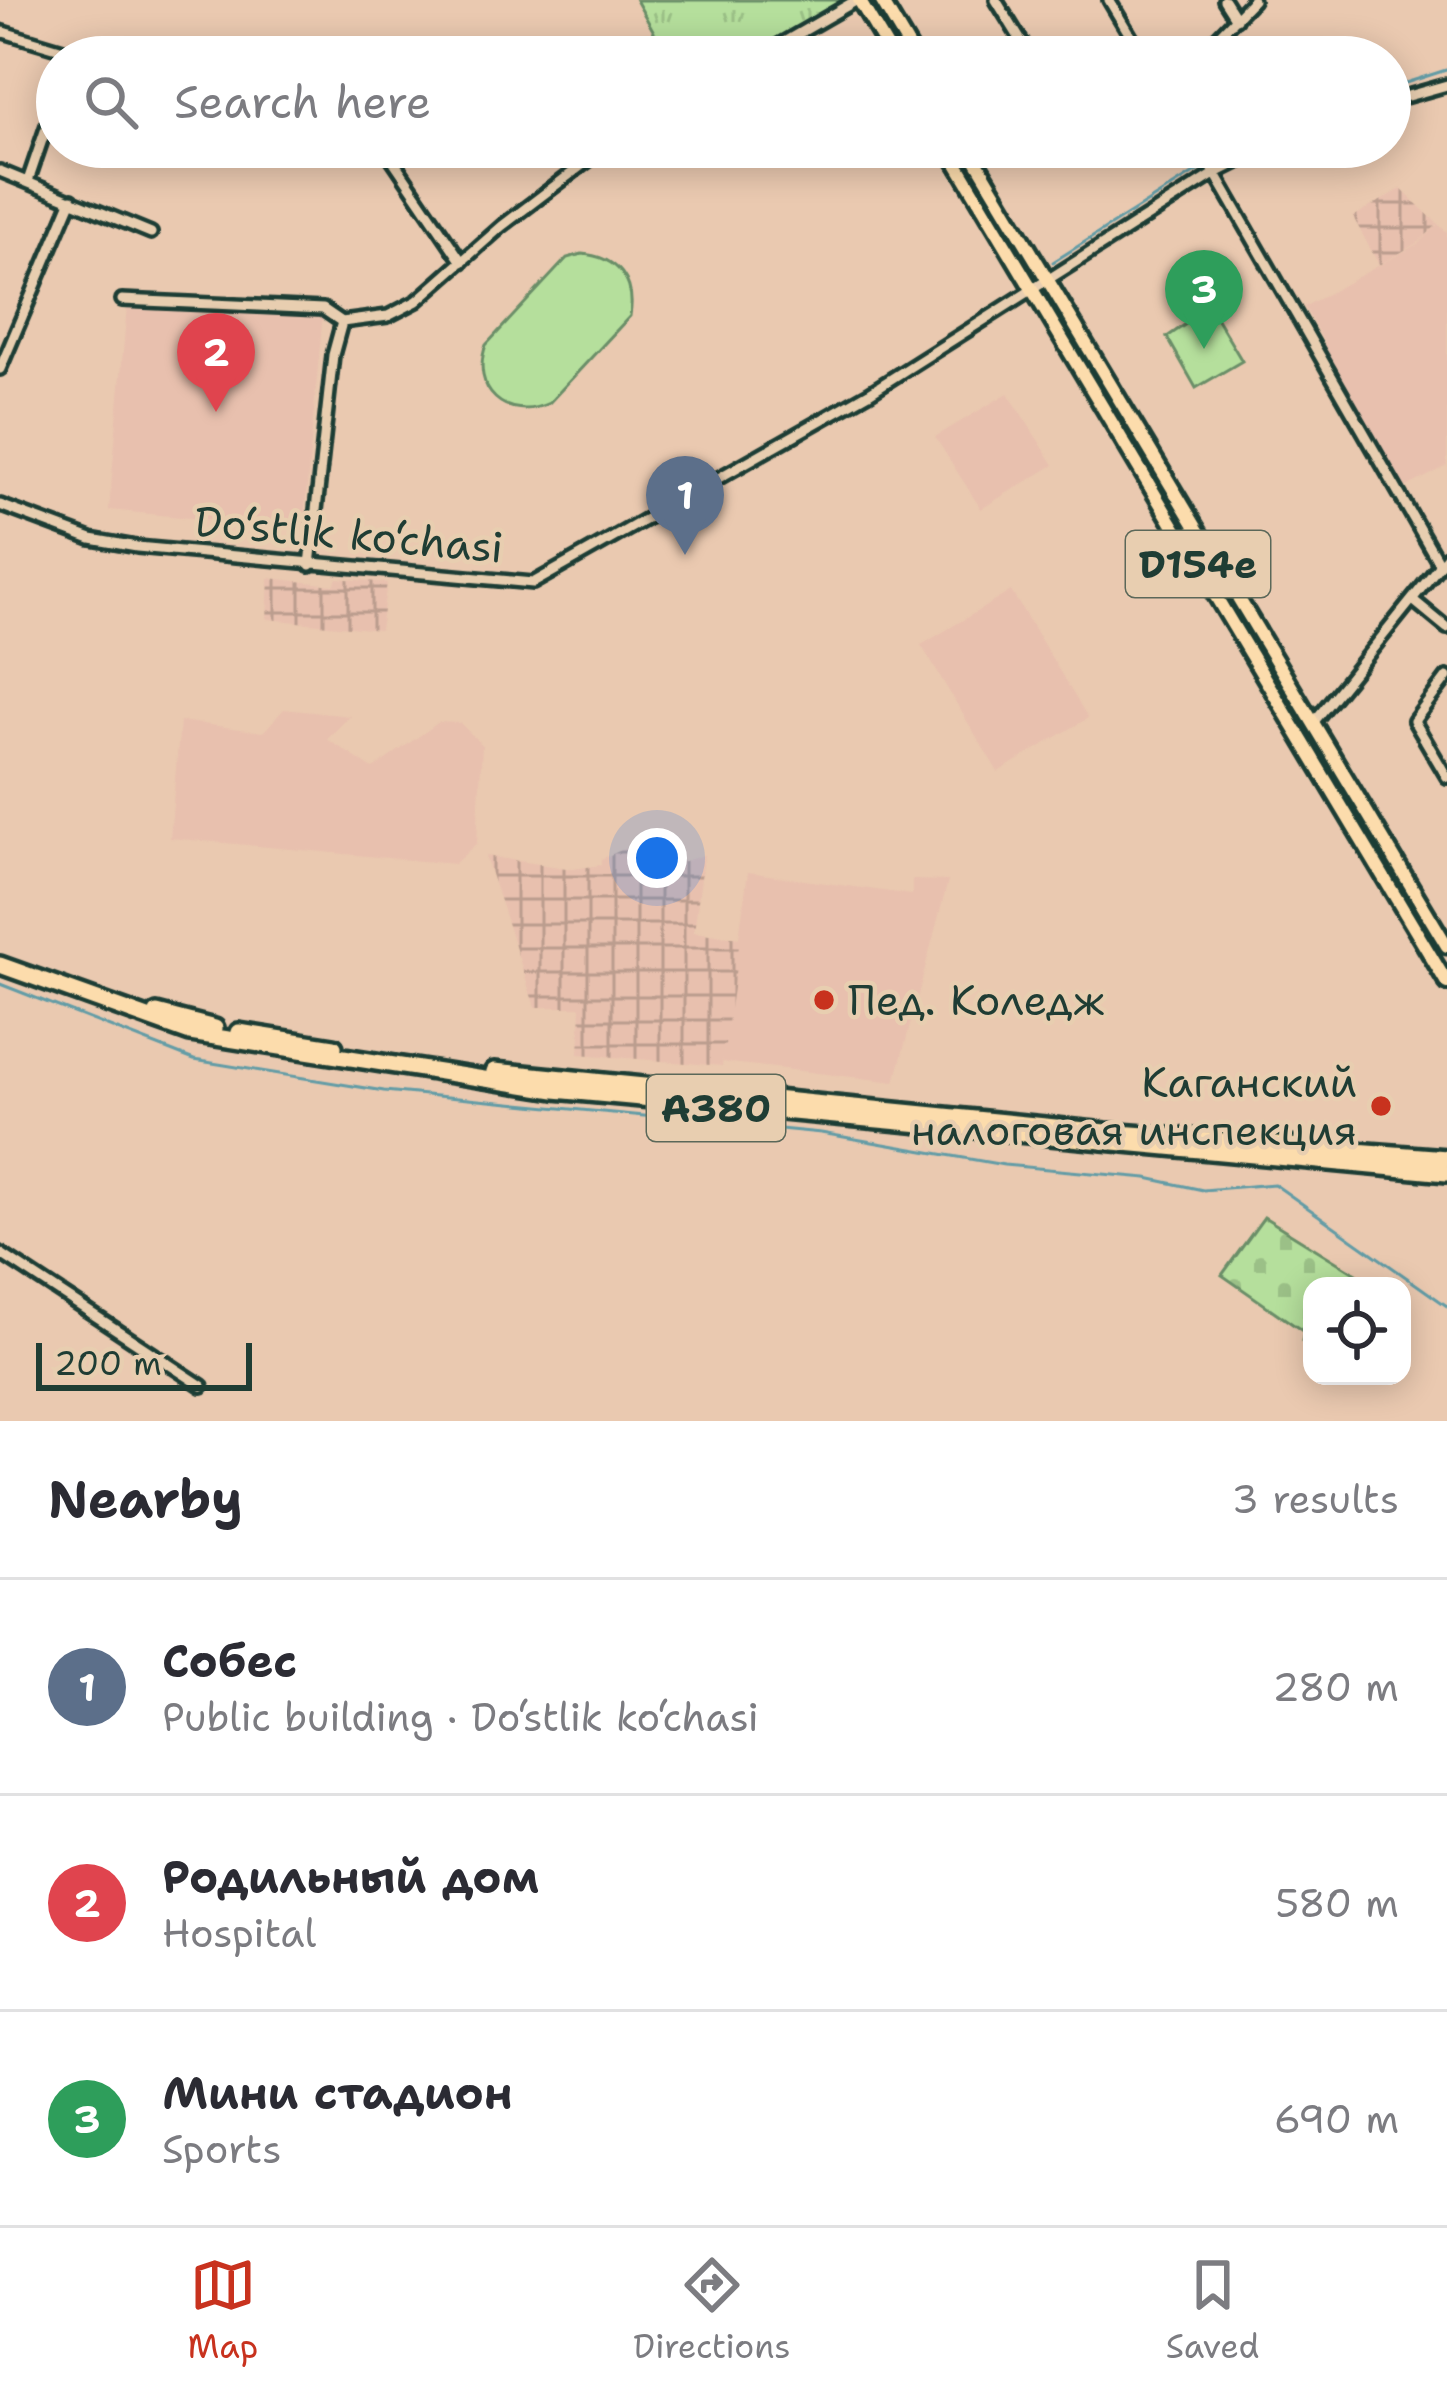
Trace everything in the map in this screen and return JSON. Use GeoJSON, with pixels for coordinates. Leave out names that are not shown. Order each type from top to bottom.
{"type":"FeatureCollection","features":[{"type":"Feature","properties":{"kind":"highway","name":"A380"},"geometry":{"type":"LineString","coordinates":[[0,954],[200,1024],[491,1071],[1106,1132],[1447,1158]]}},
{"type":"Feature","properties":{"kind":"highway","name":"A380"},"geometry":{"type":"LineString","coordinates":[[0,965],[190,1033],[471,1078],[637,1100],[1447,1173]]}},
{"type":"Feature","properties":{"kind":"main road"},"geometry":{"type":"LineString","coordinates":[[858,0],[880,36]]}},
{"type":"Feature","properties":{"kind":"main road"},"geometry":{"type":"LineString","coordinates":[[881,0],[902,36]]}},
{"type":"Feature","properties":{"kind":"main road","name":"D154e"},"geometry":{"type":"LineString","coordinates":[[959,168],[1447,983]]}},
{"type":"Feature","properties":{"kind":"main road","name":"D154e"},"geometry":{"type":"LineString","coordinates":[[980,168],[1447,946]]}},
{"type":"Feature","properties":{"kind":"street"},"geometry":{"type":"LineString","coordinates":[[795,36],[858,0]]}},
{"type":"Feature","properties":{"kind":"street"},"geometry":{"type":"LineString","coordinates":[[996,0],[1018,36]]}},
{"type":"Feature","properties":{"kind":"street"},"geometry":{"type":"LineString","coordinates":[[1108,0],[1130,36]]}},
{"type":"Feature","properties":{"kind":"street"},"geometry":{"type":"LineString","coordinates":[[1224,0],[1236,19]]}},
{"type":"Feature","properties":{"kind":"street"},"geometry":{"type":"LineString","coordinates":[[1219,36],[1253,0]]}},
{"type":"Feature","properties":{"kind":"street"},"geometry":{"type":"LineString","coordinates":[[0,31],[36,43]]}},
{"type":"Feature","properties":{"kind":"street"},"geometry":{"type":"LineString","coordinates":[[1411,94],[1447,85]]}},
{"type":"Feature","properties":{"kind":"street"},"geometry":{"type":"LineString","coordinates":[[28,181],[36,158]]}},
{"type":"Feature","properties":{"kind":"street"},"geometry":{"type":"LineString","coordinates":[[398,168],[462,262]]}},
{"type":"Feature","properties":{"kind":"street"},"geometry":{"type":"LineString","coordinates":[[122,300],[323,310],[342,322],[388,316],[417,301],[580,168]]}},
{"type":"Feature","properties":{"kind":"street"},"geometry":{"type":"LineString","coordinates":[[1213,168],[1444,560],[1313,723]]}},
{"type":"Feature","properties":{"kind":"street","name":"Do‘stlik ko‘chasi"},"geometry":{"type":"LineString","coordinates":[[0,505],[91,539],[310,565],[532,583],[869,393],[1224,168]]}},
{"type":"Feature","properties":{"kind":"street"},"geometry":{"type":"LineString","coordinates":[[0,171],[151,233]]}},
{"type":"Feature","properties":{"kind":"street"},"geometry":{"type":"LineString","coordinates":[[0,369],[72,199]]}},
{"type":"Feature","properties":{"kind":"street"},"geometry":{"type":"LineString","coordinates":[[310,565],[333,355],[342,322]]}},
{"type":"Feature","properties":{"kind":"street"},"geometry":{"type":"LineString","coordinates":[[1413,601],[1447,628]]}},
{"type":"Feature","properties":{"kind":"street"},"geometry":{"type":"LineString","coordinates":[[1447,677],[1414,721],[1447,777]]}},
{"type":"Feature","properties":{"kind":"street"},"geometry":{"type":"LineString","coordinates":[[0,1252],[202,1386]]}},
{"type":"Feature","properties":{"kind":"shaded area"},"geometry":{"type":"Polygon","coordinates":[[[1401,189],[1438,224],[1419,242],[1379,265],[1353,217],[1401,189]]]}},
{"type":"Feature","properties":{"kind":"shaded area"},"geometry":{"type":"Polygon","coordinates":[[[1438,224],[1447,232],[1447,466],[1399,491],[1318,349],[1325,344],[1304,307],[1419,243],[1438,224]]]}},
{"type":"Feature","properties":{"kind":"shaded area"},"geometry":{"type":"Polygon","coordinates":[[[127,306],[323,313],[303,529],[109,510],[127,306]]]}},
{"type":"Feature","properties":{"kind":"shaded area"},"geometry":{"type":"Polygon","coordinates":[[[1008,393],[1054,465],[981,509],[935,437],[1008,393]]]}},
{"type":"Feature","properties":{"kind":"shaded area"},"geometry":{"type":"Polygon","coordinates":[[[269,578],[334,585],[337,578],[387,583],[380,630],[267,619],[269,578]]]}},
{"type":"Feature","properties":{"kind":"shaded area"},"geometry":{"type":"Polygon","coordinates":[[[1011,591],[1088,718],[998,772],[921,645],[1011,591]]]}},
{"type":"Feature","properties":{"kind":"shaded area"},"geometry":{"type":"Polygon","coordinates":[[[284,709],[350,716],[327,739],[373,769],[439,722],[460,723],[482,745],[477,843],[454,864],[170,838],[180,721],[263,732],[284,709]]]}},
{"type":"Feature","properties":{"kind":"shaded area"},"geometry":{"type":"Polygon","coordinates":[[[626,848],[635,876],[704,855],[694,932],[740,938],[722,1066],[579,1054],[581,1007],[535,1007],[485,856],[573,869],[601,865],[601,859],[626,848]]]}},
{"type":"Feature","properties":{"kind":"shaded area","name":"Пед. Коледж"},"geometry":{"type":"Polygon","coordinates":[[[748,872],[912,895],[912,880],[948,881],[895,1082],[722,1062],[748,872]]]}},
{"type":"Feature","properties":{"kind":"green space"},"geometry":{"type":"Polygon","coordinates":[[[636,0],[844,0],[783,36],[656,36],[636,0]]]}},
{"type":"Feature","properties":{"kind":"green space"},"geometry":{"type":"Polygon","coordinates":[[[582,254],[606,260],[622,273],[630,292],[630,316],[549,403],[519,409],[506,405],[495,398],[483,375],[486,345],[567,258],[582,254]]]}},
{"type":"Feature","properties":{"kind":"green space"},"geometry":{"type":"Polygon","coordinates":[[[1199,289],[1242,361],[1196,388],[1167,337],[1186,324],[1175,304],[1199,289]]]}},
{"type":"Feature","properties":{"kind":"green space"},"geometry":{"type":"Polygon","coordinates":[[[1264,1217],[1356,1274],[1303,1277],[1303,1331],[1222,1275],[1264,1217]]]}},
{"type":"Feature","properties":{"kind":"waterway"},"geometry":{"type":"LineString","coordinates":[[1411,81],[1446,70]]}},
{"type":"Feature","properties":{"kind":"waterway"},"geometry":{"type":"LineString","coordinates":[[1053,262],[1202,168]]}},
{"type":"Feature","properties":{"kind":"waterway"},"geometry":{"type":"LineString","coordinates":[[0,984],[194,1060],[384,1091],[821,1133],[1004,1165],[1147,1178],[1203,1190],[1274,1184],[1447,1306]]}},
{"type":"Feature","properties":{"kind":"place","name":"Мини стадион"},"geometry":{"type":"Point","coordinates":[1204,349]}},
{"type":"Feature","properties":{"kind":"place","name":"Родильный дом"},"geometry":{"type":"Point","coordinates":[216,412]}},
{"type":"Feature","properties":{"kind":"place","name":"Собеc"},"geometry":{"type":"Point","coordinates":[685,555]}},
{"type":"Feature","properties":{"kind":"place","name":"Пед. Коледж"},"geometry":{"type":"Point","coordinates":[824,1000]}},
{"type":"Feature","properties":{"kind":"place","name":"Каганский налоговая инспекция"},"geometry":{"type":"Point","coordinates":[1381,1106]}}]}
